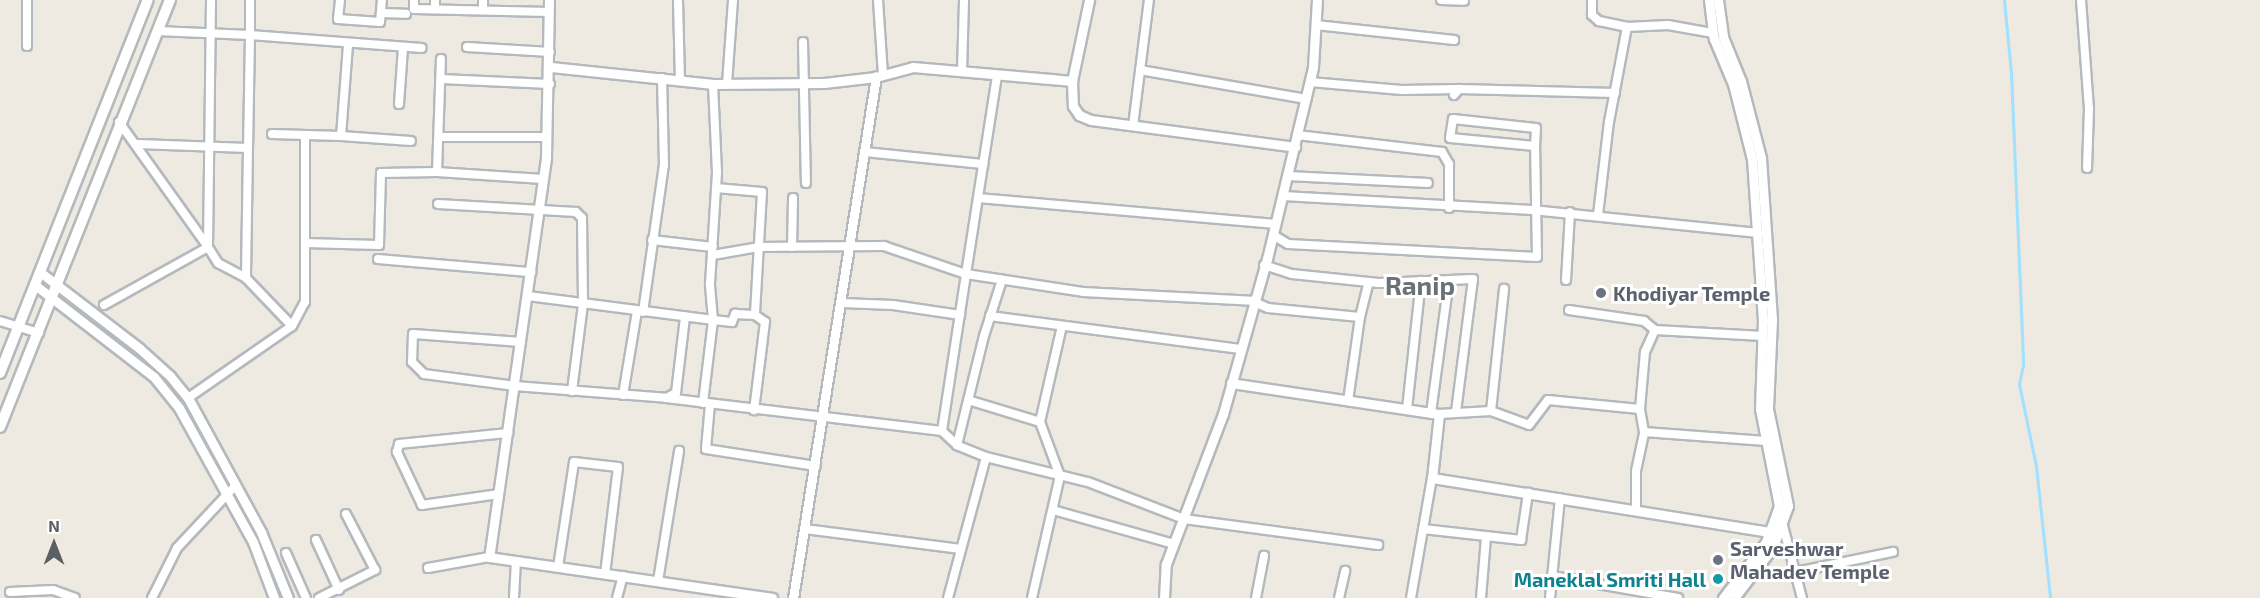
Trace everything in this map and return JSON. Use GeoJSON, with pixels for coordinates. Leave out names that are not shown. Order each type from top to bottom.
{"type":"FeatureCollection","features":[{"type":"Feature","properties":{"kind":"main road"},"geometry":{"type":"LineString","coordinates":[[0,373],[148,0]]}},
{"type":"Feature","properties":{"kind":"main road"},"geometry":{"type":"LineString","coordinates":[[0,427],[59,286],[119,122],[170,0]]}},
{"type":"Feature","properties":{"kind":"street"},"geometry":{"type":"LineString","coordinates":[[27,0],[27,46]]}},
{"type":"Feature","properties":{"kind":"street"},"geometry":{"type":"LineString","coordinates":[[208,247],[212,0]]}},
{"type":"Feature","properties":{"kind":"street"},"geometry":{"type":"LineString","coordinates":[[246,278],[250,0]]}},
{"type":"Feature","properties":{"kind":"street"},"geometry":{"type":"LineString","coordinates":[[340,0],[338,19],[380,22],[382,0]]}},
{"type":"Feature","properties":{"kind":"street"},"geometry":{"type":"LineString","coordinates":[[414,0],[414,9],[549,12]]}},
{"type":"Feature","properties":{"kind":"street"},"geometry":{"type":"LineString","coordinates":[[435,0],[435,9]]}},
{"type":"Feature","properties":{"kind":"street"},"geometry":{"type":"LineString","coordinates":[[483,0],[483,10]]}},
{"type":"Feature","properties":{"kind":"street"},"geometry":{"type":"LineString","coordinates":[[489,557],[543,179],[550,84],[549,0]]}},
{"type":"Feature","properties":{"kind":"street"},"geometry":{"type":"LineString","coordinates":[[678,0],[680,80]]}},
{"type":"Feature","properties":{"kind":"street"},"geometry":{"type":"LineString","coordinates":[[727,84],[733,0]]}},
{"type":"Feature","properties":{"kind":"street"},"geometry":{"type":"LineString","coordinates":[[793,598],[824,420],[864,152],[880,76],[879,0]]}},
{"type":"Feature","properties":{"kind":"street"},"geometry":{"type":"LineString","coordinates":[[962,72],[964,0]]}},
{"type":"Feature","properties":{"kind":"street"},"geometry":{"type":"LineString","coordinates":[[1089,0],[1072,81],[1072,105],[1079,115],[1133,126],[1295,147]]}},
{"type":"Feature","properties":{"kind":"street"},"geometry":{"type":"LineString","coordinates":[[1133,126],[1149,0]]}},
{"type":"Feature","properties":{"kind":"street"},"geometry":{"type":"LineString","coordinates":[[1164,598],[1166,564],[1231,383],[1252,301],[1276,224],[1310,82],[1317,0]]}},
{"type":"Feature","properties":{"kind":"street"},"geometry":{"type":"LineString","coordinates":[[1441,0],[1464,2]]}},
{"type":"Feature","properties":{"kind":"street"},"geometry":{"type":"LineString","coordinates":[[1592,0],[1592,15],[1599,21],[1628,27],[1668,26],[1713,33]]}},
{"type":"Feature","properties":{"kind":"street"},"geometry":{"type":"LineString","coordinates":[[1709,0],[1713,33],[1732,84],[1752,159],[1763,336],[1760,410],[1779,506],[1766,543],[1723,598]]}},
{"type":"Feature","properties":{"kind":"street"},"geometry":{"type":"LineString","coordinates":[[1718,0],[1723,37],[1741,81],[1761,158],[1772,320],[1768,409],[1788,506],[1773,547],[1734,598]]}},
{"type":"Feature","properties":{"kind":"street"},"geometry":{"type":"LineString","coordinates":[[2081,0],[2089,109],[2087,168]]}},
{"type":"Feature","properties":{"kind":"street"},"geometry":{"type":"LineString","coordinates":[[381,13],[406,14]]}},
{"type":"Feature","properties":{"kind":"street"},"geometry":{"type":"LineString","coordinates":[[1316,25],[1454,40]]}},
{"type":"Feature","properties":{"kind":"street"},"geometry":{"type":"LineString","coordinates":[[1598,214],[1615,93],[1628,27]]}},
{"type":"Feature","properties":{"kind":"street"},"geometry":{"type":"LineString","coordinates":[[157,31],[250,35],[422,48]]}},
{"type":"Feature","properties":{"kind":"street"},"geometry":{"type":"LineString","coordinates":[[803,42],[807,83],[806,183]]}},
{"type":"Feature","properties":{"kind":"street"},"geometry":{"type":"LineString","coordinates":[[341,136],[348,44]]}},
{"type":"Feature","properties":{"kind":"street"},"geometry":{"type":"LineString","coordinates":[[467,47],[550,52]]}},
{"type":"Feature","properties":{"kind":"street"},"geometry":{"type":"LineString","coordinates":[[399,104],[403,48]]}},
{"type":"Feature","properties":{"kind":"street"},"geometry":{"type":"LineString","coordinates":[[437,172],[441,59]]}},
{"type":"Feature","properties":{"kind":"street"},"geometry":{"type":"LineString","coordinates":[[550,67],[713,84],[807,83],[880,76],[913,67],[1072,81]]}},
{"type":"Feature","properties":{"kind":"street"},"geometry":{"type":"LineString","coordinates":[[1140,70],[1306,99]]}},
{"type":"Feature","properties":{"kind":"street"},"geometry":{"type":"LineString","coordinates":[[942,431],[997,75]]}},
{"type":"Feature","properties":{"kind":"street"},"geometry":{"type":"LineString","coordinates":[[623,395],[640,311],[664,165],[662,78]]}},
{"type":"Feature","properties":{"kind":"street"},"geometry":{"type":"LineString","coordinates":[[441,79],[550,84]]}},
{"type":"Feature","properties":{"kind":"street"},"geometry":{"type":"LineString","coordinates":[[1310,82],[1457,92],[1615,93]]}},
{"type":"Feature","properties":{"kind":"street"},"geometry":{"type":"LineString","coordinates":[[713,84],[716,188],[709,312],[713,320],[706,403],[706,449],[816,466]]}},
{"type":"Feature","properties":{"kind":"street"},"geometry":{"type":"LineString","coordinates":[[1273,235],[1288,244],[1537,257],[1539,211],[1536,128],[1453,119],[1450,138],[1535,146]]}},
{"type":"Feature","properties":{"kind":"street"},"geometry":{"type":"LineString","coordinates":[[119,122],[138,144],[218,263],[246,278],[292,326]]}},
{"type":"Feature","properties":{"kind":"street"},"geometry":{"type":"LineString","coordinates":[[272,134],[411,141]]}},
{"type":"Feature","properties":{"kind":"street"},"geometry":{"type":"LineString","coordinates":[[188,399],[292,326],[305,302],[305,135]]}},
{"type":"Feature","properties":{"kind":"street"},"geometry":{"type":"LineString","coordinates":[[1297,135],[1442,152],[1449,164],[1449,208]]}},
{"type":"Feature","properties":{"kind":"street"},"geometry":{"type":"LineString","coordinates":[[439,137],[547,137]]}},
{"type":"Feature","properties":{"kind":"street"},"geometry":{"type":"LineString","coordinates":[[138,144],[248,148]]}},
{"type":"Feature","properties":{"kind":"street"},"geometry":{"type":"LineString","coordinates":[[864,152],[983,164]]}},
{"type":"Feature","properties":{"kind":"street"},"geometry":{"type":"LineString","coordinates":[[305,243],[379,245],[381,173],[437,172],[543,179]]}},
{"type":"Feature","properties":{"kind":"street"},"geometry":{"type":"LineString","coordinates":[[1288,176],[1428,183]]}},
{"type":"Feature","properties":{"kind":"street"},"geometry":{"type":"LineString","coordinates":[[716,188],[762,192],[755,315]]}},
{"type":"Feature","properties":{"kind":"street"},"geometry":{"type":"LineString","coordinates":[[1282,196],[1449,208],[1598,214],[1757,233]]}},
{"type":"Feature","properties":{"kind":"street"},"geometry":{"type":"LineString","coordinates":[[792,247],[794,198]]}},
{"type":"Feature","properties":{"kind":"street"},"geometry":{"type":"LineString","coordinates":[[978,198],[1276,224]]}},
{"type":"Feature","properties":{"kind":"street"},"geometry":{"type":"LineString","coordinates":[[438,204],[576,212],[582,218],[583,304],[572,390]]}},
{"type":"Feature","properties":{"kind":"street"},"geometry":{"type":"LineString","coordinates":[[1566,280],[1570,212]]}},
{"type":"Feature","properties":{"kind":"street"},"geometry":{"type":"LineString","coordinates":[[652,240],[713,251],[759,247],[884,246],[966,274],[1002,280],[1083,292],[1252,301],[1268,308],[1360,317]]}},
{"type":"Feature","properties":{"kind":"street"},"geometry":{"type":"LineString","coordinates":[[104,305],[208,247]]}},
{"type":"Feature","properties":{"kind":"street"},"geometry":{"type":"LineString","coordinates":[[378,259],[531,272]]}},
{"type":"Feature","properties":{"kind":"street"},"geometry":{"type":"LineString","coordinates":[[1264,265],[1292,274],[1369,282],[1473,279],[1456,412]]}},
{"type":"Feature","properties":{"kind":"street"},"geometry":{"type":"LineString","coordinates":[[40,272],[147,355],[188,399],[261,532],[288,598]]}},
{"type":"Feature","properties":{"kind":"street"},"geometry":{"type":"LineString","coordinates":[[957,445],[990,316],[1002,280]]}},
{"type":"Feature","properties":{"kind":"street"},"geometry":{"type":"LineString","coordinates":[[1411,598],[1432,478],[1435,413],[1449,280]]}},
{"type":"Feature","properties":{"kind":"street"},"geometry":{"type":"LineString","coordinates":[[1407,409],[1421,281]]}},
{"type":"Feature","properties":{"kind":"street"},"geometry":{"type":"LineString","coordinates":[[1347,400],[1360,317],[1369,282]]}},
{"type":"Feature","properties":{"kind":"street"},"geometry":{"type":"LineString","coordinates":[[35,285],[154,377],[179,408],[253,542],[274,598]]}},
{"type":"Feature","properties":{"kind":"street"},"geometry":{"type":"LineString","coordinates":[[1491,411],[1504,289]]}},
{"type":"Feature","properties":{"kind":"street"},"geometry":{"type":"LineString","coordinates":[[528,296],[732,322],[735,314],[755,315],[765,322],[754,410]]}},
{"type":"Feature","properties":{"kind":"street"},"geometry":{"type":"LineString","coordinates":[[842,303],[893,305],[960,315]]}},
{"type":"Feature","properties":{"kind":"street"},"geometry":{"type":"LineString","coordinates":[[1569,310],[1644,321],[1655,330],[1763,336]]}},
{"type":"Feature","properties":{"kind":"street"},"geometry":{"type":"LineString","coordinates":[[666,398],[676,393],[685,316]]}},
{"type":"Feature","properties":{"kind":"street"},"geometry":{"type":"LineString","coordinates":[[990,316],[1239,349]]}},
{"type":"Feature","properties":{"kind":"street"},"geometry":{"type":"LineString","coordinates":[[0,321],[39,333]]}},
{"type":"Feature","properties":{"kind":"street"},"geometry":{"type":"LineString","coordinates":[[1032,598],[1060,476],[1040,422],[1062,326]]}},
{"type":"Feature","properties":{"kind":"street"},"geometry":{"type":"LineString","coordinates":[[1636,510],[1636,471],[1644,432],[1640,409],[1645,352],[1655,330]]}},
{"type":"Feature","properties":{"kind":"street"},"geometry":{"type":"LineString","coordinates":[[521,342],[413,334],[412,362],[424,374],[515,386],[666,398],[824,420],[942,431],[957,445],[986,457],[1088,483],[1184,519],[1378,545]]}},
{"type":"Feature","properties":{"kind":"street"},"geometry":{"type":"LineString","coordinates":[[1231,383],[1435,413],[1491,411],[1529,424],[1548,400],[1640,409]]}},
{"type":"Feature","properties":{"kind":"street"},"geometry":{"type":"LineString","coordinates":[[968,400],[1040,422]]}},
{"type":"Feature","properties":{"kind":"street"},"geometry":{"type":"LineString","coordinates":[[1644,432],[1766,441]]}},
{"type":"Feature","properties":{"kind":"street"},"geometry":{"type":"LineString","coordinates":[[499,494],[422,505],[398,452],[399,444],[508,434]]}},
{"type":"Feature","properties":{"kind":"street"},"geometry":{"type":"LineString","coordinates":[[658,582],[678,450]]}},
{"type":"Feature","properties":{"kind":"street"},"geometry":{"type":"LineString","coordinates":[[948,598],[986,457]]}},
{"type":"Feature","properties":{"kind":"street"},"geometry":{"type":"LineString","coordinates":[[558,567],[574,462],[618,467],[605,574]]}},
{"type":"Feature","properties":{"kind":"street"},"geometry":{"type":"LineString","coordinates":[[1432,478],[1770,532]]}},
{"type":"Feature","properties":{"kind":"street"},"geometry":{"type":"LineString","coordinates":[[152,598],[177,548],[235,486]]}},
{"type":"Feature","properties":{"kind":"street"},"geometry":{"type":"LineString","coordinates":[[1423,529],[1521,540],[1528,493]]}},
{"type":"Feature","properties":{"kind":"street"},"geometry":{"type":"LineString","coordinates":[[1550,598],[1560,498]]}},
{"type":"Feature","properties":{"kind":"street"},"geometry":{"type":"LineString","coordinates":[[1053,510],[1174,544]]}},
{"type":"Feature","properties":{"kind":"street"},"geometry":{"type":"LineString","coordinates":[[319,598],[375,570],[346,514]]}},
{"type":"Feature","properties":{"kind":"street"},"geometry":{"type":"LineString","coordinates":[[1782,522],[1802,598]]}},
{"type":"Feature","properties":{"kind":"street"},"geometry":{"type":"LineString","coordinates":[[805,529],[961,549]]}},
{"type":"Feature","properties":{"kind":"street"},"geometry":{"type":"LineString","coordinates":[[1481,598],[1486,537]]}},
{"type":"Feature","properties":{"kind":"street"},"geometry":{"type":"LineString","coordinates":[[316,540],[339,590]]}},
{"type":"Feature","properties":{"kind":"street"},"geometry":{"type":"LineString","coordinates":[[1796,572],[1893,552]]}},
{"type":"Feature","properties":{"kind":"street"},"geometry":{"type":"LineString","coordinates":[[286,553],[306,598]]}},
{"type":"Feature","properties":{"kind":"street"},"geometry":{"type":"LineString","coordinates":[[1256,598],[1264,556]]}},
{"type":"Feature","properties":{"kind":"street"},"geometry":{"type":"LineString","coordinates":[[428,568],[489,557],[772,598]]}},
{"type":"Feature","properties":{"kind":"street"},"geometry":{"type":"LineString","coordinates":[[514,598],[516,561]]}},
{"type":"Feature","properties":{"kind":"street"},"geometry":{"type":"LineString","coordinates":[[1339,598],[1345,571]]}},
{"type":"Feature","properties":{"kind":"street"},"geometry":{"type":"LineString","coordinates":[[617,598],[623,576]]}},
{"type":"Feature","properties":{"kind":"street"},"geometry":{"type":"LineString","coordinates":[[1552,576],[1678,598]]}},
{"type":"Feature","properties":{"kind":"street"},"geometry":{"type":"LineString","coordinates":[[10,592],[53,590],[75,598]]}},
{"type":"Feature","properties":{"kind":"waterway"},"geometry":{"type":"LineString","coordinates":[[2004,0],[2011,73],[2023,365],[2019,384],[2036,466],[2050,598]]}},
{"type":"Feature","properties":{"kind":"place","name":"Khodiyar Temple"},"geometry":{"type":"Point","coordinates":[1601,293]}},
{"type":"Feature","properties":{"kind":"place","name":"Sarveshwar Mahadev Temple"},"geometry":{"type":"Point","coordinates":[1718,560]}},
{"type":"Feature","properties":{"kind":"place","name":"Maneklal Smriti Hall"},"geometry":{"type":"Point","coordinates":[1718,579]}},
{"type":"Feature","properties":{"kind":"district","name":"Ranip"},"geometry":{"type":"Point","coordinates":[1420,285]}}]}
